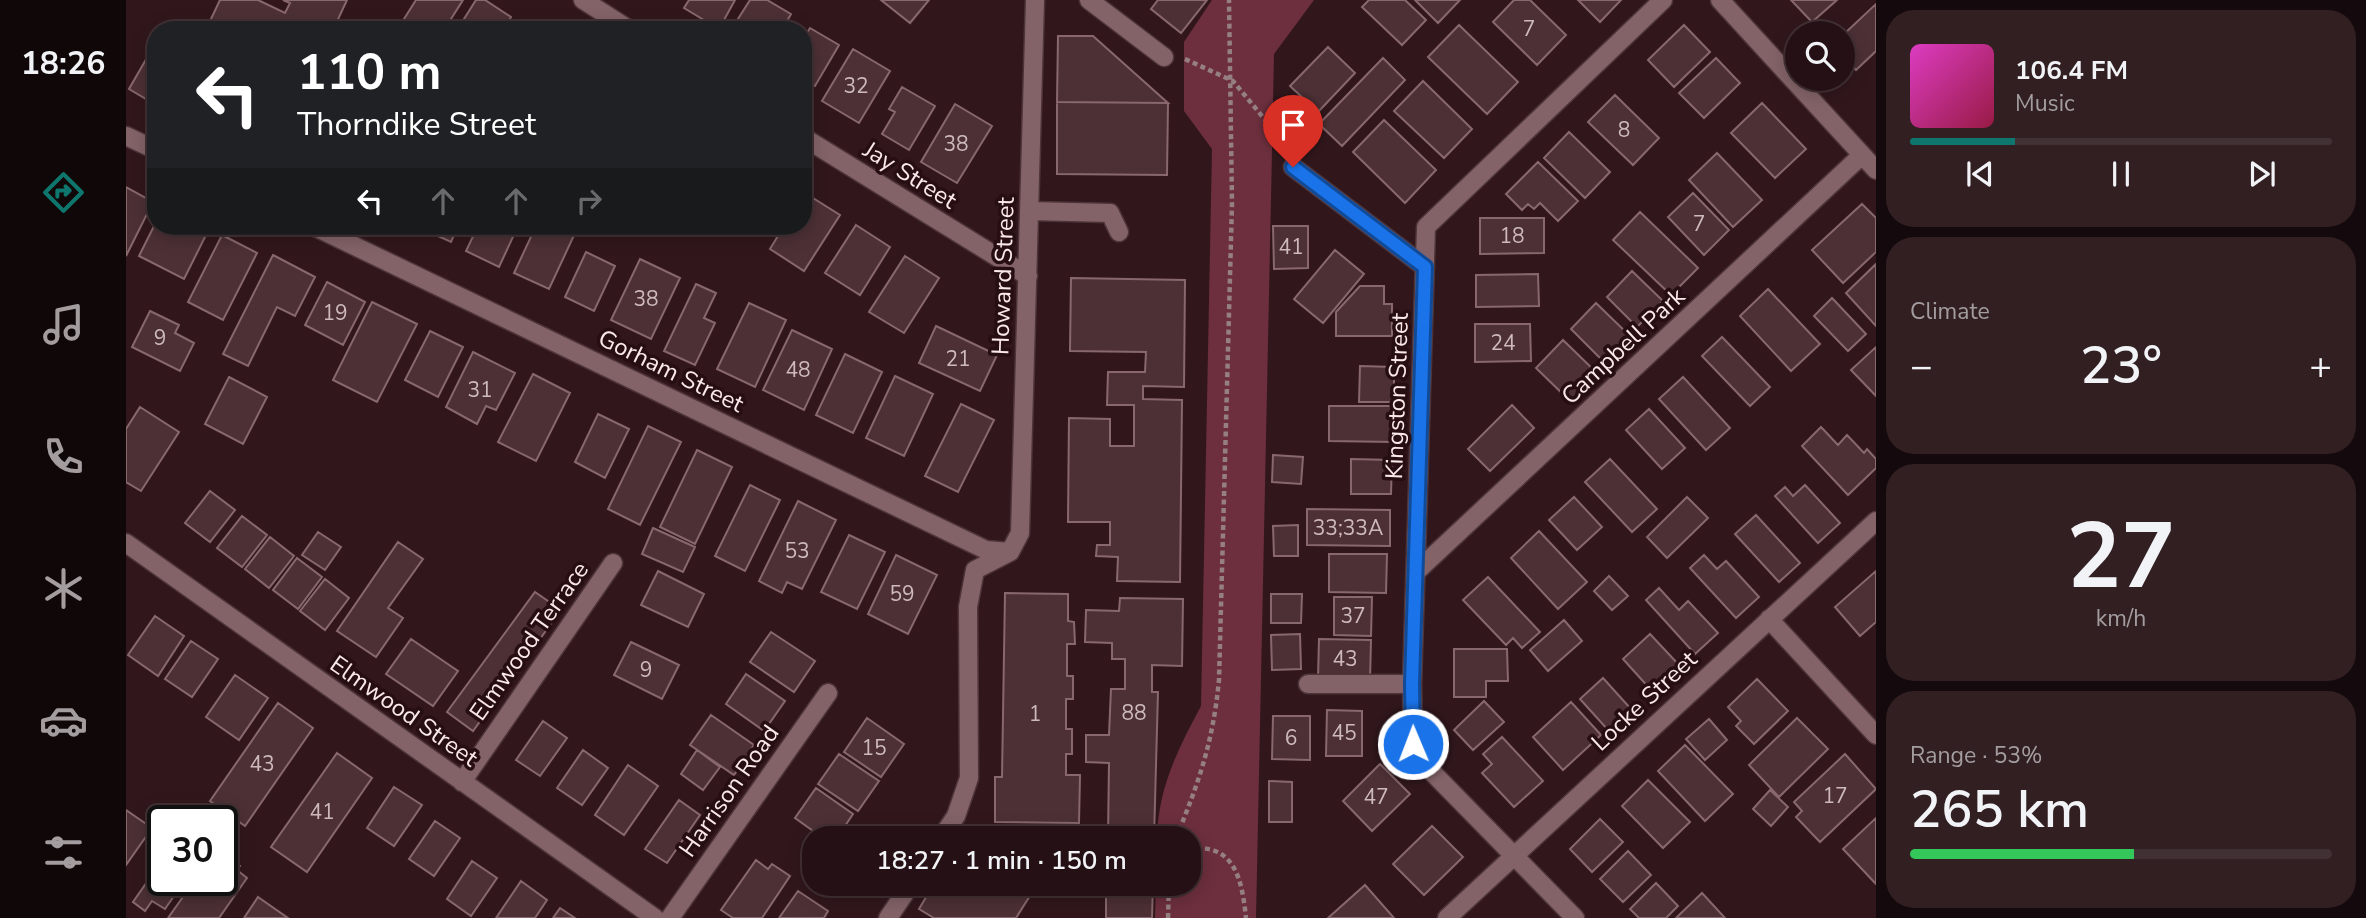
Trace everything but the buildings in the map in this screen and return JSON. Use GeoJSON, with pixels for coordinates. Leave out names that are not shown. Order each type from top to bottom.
{"type":"FeatureCollection","features":[{"type":"Feature","properties":{"kind":"street"},"geometry":{"type":"LineString","coordinates":[[583,0],[617,21]]}},
{"type":"Feature","properties":{"kind":"street","name":"Howard Street"},"geometry":{"type":"LineString","coordinates":[[1010,552],[1020,533],[1035,0]]}},
{"type":"Feature","properties":{"kind":"street"},"geometry":{"type":"LineString","coordinates":[[1089,0],[1164,57]]}},
{"type":"Feature","properties":{"kind":"street","name":"Kingston Street"},"geometry":{"type":"LineString","coordinates":[[1575,918],[1426,766],[1413,744],[1412,684],[1426,227],[1664,0]]}},
{"type":"Feature","properties":{"kind":"street"},"geometry":{"type":"LineString","coordinates":[[1720,0],[1876,170]]}},
{"type":"Feature","properties":{"kind":"street"},"geometry":{"type":"LineString","coordinates":[[126,136],[147,146]]}},
{"type":"Feature","properties":{"kind":"street","name":"Jay Street"},"geometry":{"type":"LineString","coordinates":[[812,143],[1028,276]]}},
{"type":"Feature","properties":{"kind":"street","name":"Campbell Park"},"geometry":{"type":"LineString","coordinates":[[1417,570],[1862,155]]}},
{"type":"Feature","properties":{"kind":"street"},"geometry":{"type":"LineString","coordinates":[[1293,167],[1425,267]]}},
{"type":"Feature","properties":{"kind":"street"},"geometry":{"type":"LineString","coordinates":[[1030,211],[1110,213],[1118,232]]}},
{"type":"Feature","properties":{"kind":"street","name":"Gorham Street"},"geometry":{"type":"LineString","coordinates":[[332,235],[986,550],[1010,552]]}},
{"type":"Feature","properties":{"kind":"street","name":"Locke Street"},"geometry":{"type":"LineString","coordinates":[[1447,918],[1876,521]]}},
{"type":"Feature","properties":{"kind":"street","name":"Elmwood Street"},"geometry":{"type":"LineString","coordinates":[[126,543],[655,918]]}},
{"type":"Feature","properties":{"kind":"street"},"geometry":{"type":"LineString","coordinates":[[949,826],[956,816],[969,778],[968,607],[975,570],[1010,552]]}},
{"type":"Feature","properties":{"kind":"street","name":"Elmwood Terrace"},"geometry":{"type":"LineString","coordinates":[[462,782],[613,564]]}},
{"type":"Feature","properties":{"kind":"street"},"geometry":{"type":"LineString","coordinates":[[1769,618],[1876,736]]}},
{"type":"Feature","properties":{"kind":"street"},"geometry":{"type":"LineString","coordinates":[[1308,684],[1412,684]]}},
{"type":"Feature","properties":{"kind":"street","name":"Harrison Road"},"geometry":{"type":"LineString","coordinates":[[670,918],[828,693]]}},
{"type":"Feature","properties":{"kind":"street"},"geometry":{"type":"LineString","coordinates":[[888,918],[903,896]]}},
{"type":"Feature","properties":{"kind":"path"},"geometry":{"type":"LineString","coordinates":[[1181,826],[1203,773],[1215,725],[1219,680],[1233,203],[1233,81],[1229,0]]}},
{"type":"Feature","properties":{"kind":"path"},"geometry":{"type":"LineString","coordinates":[[1164,57],[1181,57],[1233,81],[1288,147],[1293,167]]}},
{"type":"Feature","properties":{"kind":"path"},"geometry":{"type":"LineString","coordinates":[[1201,847],[1207,846],[1225,855],[1242,886],[1246,918]]}},
{"type":"Feature","properties":{"kind":"path"},"geometry":{"type":"LineString","coordinates":[[1168,918],[1169,896]]}},
{"type":"Feature","properties":{"kind":"shaded area"},"geometry":{"type":"Polygon","coordinates":[[[1212,0],[1314,0],[1274,54],[1256,918],[1155,918],[1156,896],[1201,896],[1201,826],[1158,826],[1161,802],[1171,769],[1201,706],[1212,149],[1184,111],[1184,42],[1212,0]]]}},
{"type":"Feature","properties":{"kind":"route"},"geometry":{"type":"LineString","coordinates":[[1293,167],[1425,267],[1412,684],[1413,744]]}}]}
